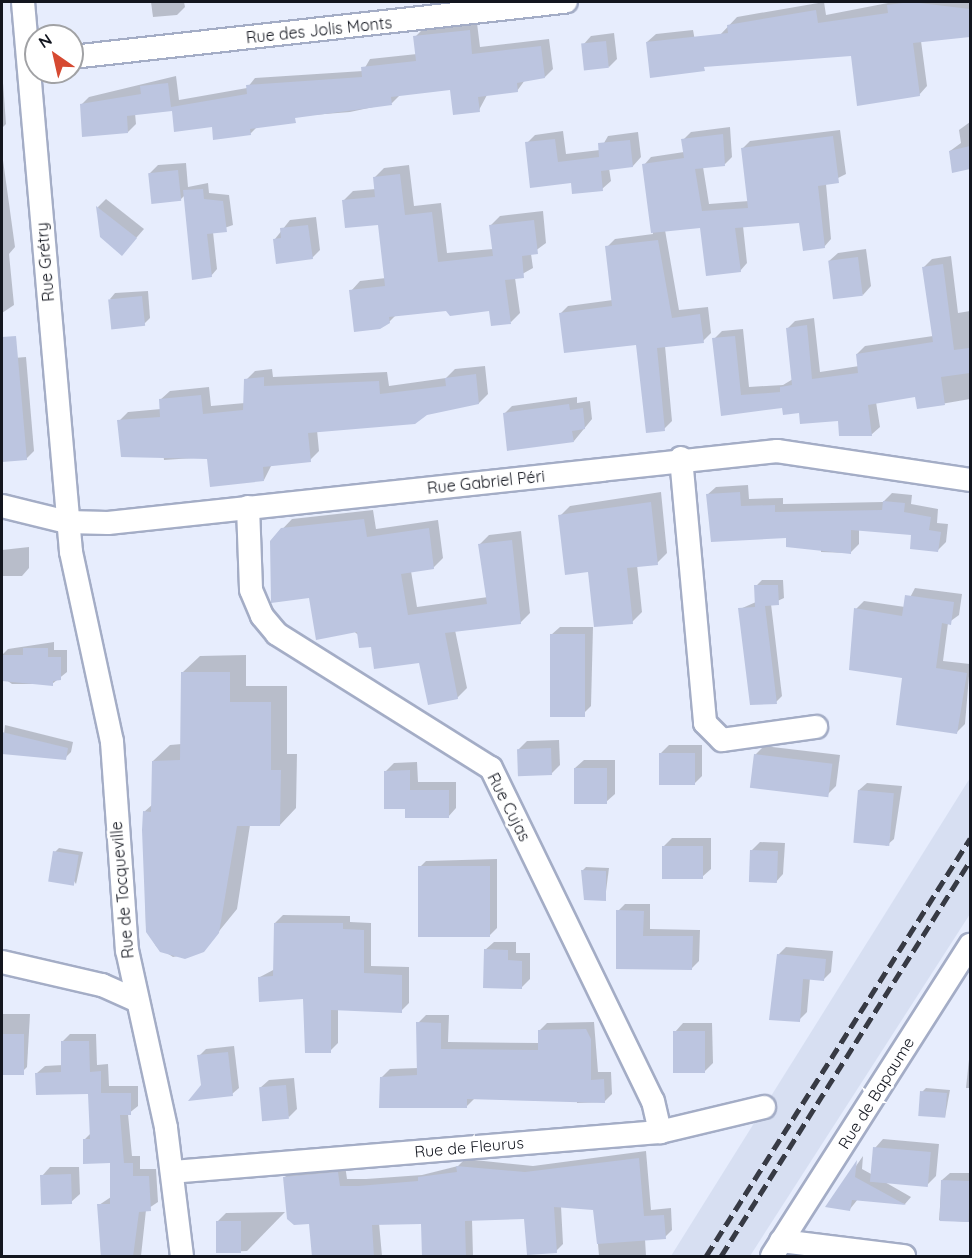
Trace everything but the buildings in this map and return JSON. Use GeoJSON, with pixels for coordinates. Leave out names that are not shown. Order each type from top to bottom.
{"type":"FeatureCollection","features":[{"type":"Feature","properties":{"kind":"street","name":"Rue Grétry"},"geometry":{"type":"LineString","coordinates":[[23,2],[27,24]]}},
{"type":"Feature","properties":{"kind":"street","name":"Rue des Jolis Monts"},"geometry":{"type":"LineString","coordinates":[[84,55],[402,11],[566,2]]}},
{"type":"Feature","properties":{"kind":"street","name":"Rue Grétry"},"geometry":{"type":"LineString","coordinates":[[35,84],[67,522]]}},
{"type":"Feature","properties":{"kind":"street","name":"Rue Gabriel Péri"},"geometry":{"type":"LineString","coordinates":[[2,506],[67,522],[108,523],[681,458],[777,451],[970,480]]}},
{"type":"Feature","properties":{"kind":"street"},"geometry":{"type":"LineString","coordinates":[[681,458],[705,723],[722,740],[816,727]]}},
{"type":"Feature","properties":{"kind":"street","name":"Rue Cujas"},"geometry":{"type":"LineString","coordinates":[[248,507],[251,590],[262,616],[278,634],[491,768],[653,1101],[660,1132]]}},
{"type":"Feature","properties":{"kind":"street","name":"Rue de Tocqueville"},"geometry":{"type":"LineString","coordinates":[[67,522],[112,742],[135,1000],[147,1033],[172,1172],[182,1257]]}},
{"type":"Feature","properties":{"kind":"street","name":"Rue de Bapaume"},"geometry":{"type":"LineString","coordinates":[[776,1249],[970,945]]}},
{"type":"Feature","properties":{"kind":"street"},"geometry":{"type":"LineString","coordinates":[[2,962],[102,985],[135,1000]]}},
{"type":"Feature","properties":{"kind":"street","name":"Rue de Fleurus"},"geometry":{"type":"LineString","coordinates":[[172,1172],[660,1132],[764,1107]]}},
{"type":"Feature","properties":{"kind":"street"},"geometry":{"type":"LineString","coordinates":[[776,1249],[904,1257]]}},
{"type":"Feature","properties":{"kind":"shaded area"},"geometry":{"type":"Polygon","coordinates":[[[970,778],[970,914],[750,1256],[671,1256],[970,778]]]}},
{"type":"Feature","properties":{"kind":"railway"},"geometry":{"type":"LineString","coordinates":[[706,1256],[970,838]]}},
{"type":"Feature","properties":{"kind":"railway"},"geometry":{"type":"LineString","coordinates":[[721,1256],[970,861]]}}]}
